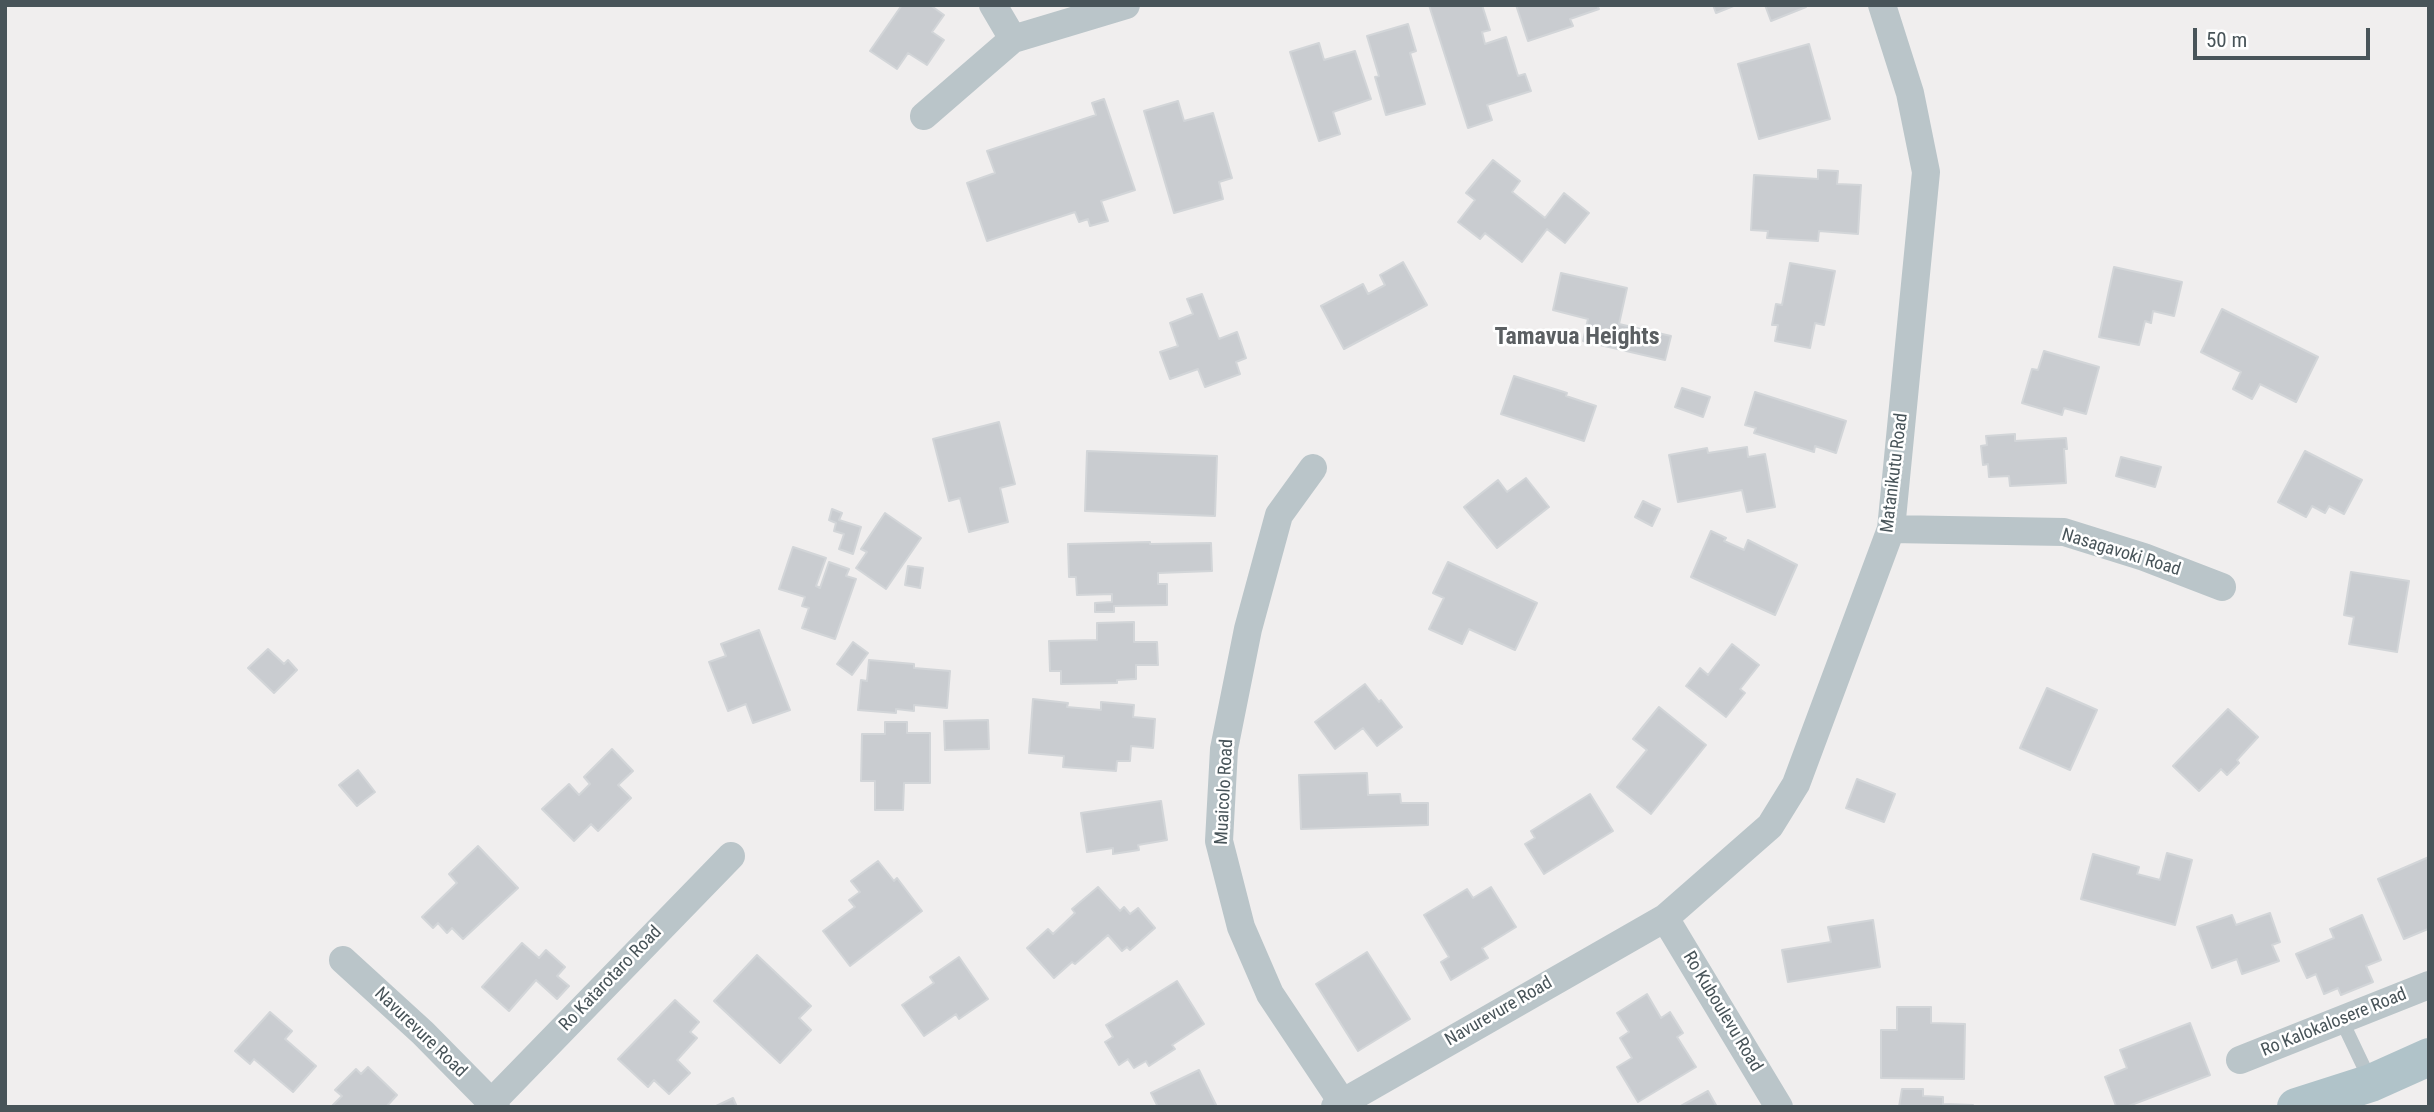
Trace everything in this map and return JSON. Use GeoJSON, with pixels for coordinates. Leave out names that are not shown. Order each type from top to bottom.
{"type":"FeatureCollection","features":[{"type":"Feature","properties":{"kind":"main road"},"geometry":{"type":"LineString","coordinates":[[2296,1107],[2371,1083],[2429,1057]]}},
{"type":"Feature","properties":{"kind":"street"},"geometry":{"type":"LineString","coordinates":[[993,5],[1013,39]]}},
{"type":"Feature","properties":{"kind":"street"},"geometry":{"type":"LineString","coordinates":[[924,116],[1013,39],[1126,5]]}},
{"type":"Feature","properties":{"kind":"street","name":"Matanikutu Road"},"geometry":{"type":"LineString","coordinates":[[1664,918],[1770,826],[1796,784],[1891,529],[1926,172],[1910,93],[1882,5]]}},
{"type":"Feature","properties":{"kind":"street","name":"Muaicolo Road"},"geometry":{"type":"LineString","coordinates":[[1313,468],[1279,514],[1248,629],[1224,749],[1219,841],[1241,927],[1270,993],[1338,1105]]}},
{"type":"Feature","properties":{"kind":"street","name":"Nasagavoki Road"},"geometry":{"type":"LineString","coordinates":[[1891,529],[2064,532],[2144,557],[2221,587]]}},
{"type":"Feature","properties":{"kind":"street","name":"Ro Katarotaro Road"},"geometry":{"type":"LineString","coordinates":[[494,1105],[731,856]]}},
{"type":"Feature","properties":{"kind":"street","name":"Navurevure Road"},"geometry":{"type":"LineString","coordinates":[[1338,1105],[1664,918]]}},
{"type":"Feature","properties":{"kind":"street","name":"Ro Kuboulevu Road"},"geometry":{"type":"LineString","coordinates":[[1664,918],[1779,1107]]}},
{"type":"Feature","properties":{"kind":"street","name":"Navurevure Road"},"geometry":{"type":"LineString","coordinates":[[343,960],[423,1033],[494,1105]]}},
{"type":"Feature","properties":{"kind":"street","name":"Ro Kalokalosere Road"},"geometry":{"type":"LineString","coordinates":[[2239,1060],[2429,985]]}},
{"type":"Feature","properties":{"kind":"lane"},"geometry":{"type":"LineString","coordinates":[[2342,1021],[2371,1083]]}},
{"type":"Feature","properties":{"kind":"building"},"geometry":{"type":"Polygon","coordinates":[[[902,5],[930,5],[944,15],[932,32],[944,40],[927,65],[908,53],[897,69],[870,51],[902,5]]]}},
{"type":"Feature","properties":{"kind":"building"},"geometry":{"type":"Polygon","coordinates":[[[1429,5],[1482,5],[1490,30],[1482,32],[1485,44],[1506,37],[1518,76],[1525,74],[1531,91],[1487,105],[1492,120],[1468,128],[1429,5]]]}},
{"type":"Feature","properties":{"kind":"building"},"geometry":{"type":"Polygon","coordinates":[[[1516,5],[1597,5],[1599,9],[1570,19],[1573,26],[1528,41],[1516,5]]]}},
{"type":"Feature","properties":{"kind":"building"},"geometry":{"type":"Polygon","coordinates":[[[1713,5],[1736,5],[1716,13],[1713,5]]]}},
{"type":"Feature","properties":{"kind":"building"},"geometry":{"type":"Polygon","coordinates":[[[1765,5],[1805,5],[1806,7],[1771,21],[1765,5]]]}},
{"type":"Feature","properties":{"kind":"building"},"geometry":{"type":"Polygon","coordinates":[[[1408,24],[1416,51],[1410,53],[1425,104],[1386,115],[1375,77],[1379,76],[1367,36],[1408,24]]]}},
{"type":"Feature","properties":{"kind":"building"},"geometry":{"type":"Polygon","coordinates":[[[1319,43],[1324,60],[1355,51],[1371,99],[1333,112],[1340,134],[1319,141],[1290,52],[1319,43]]]}},
{"type":"Feature","properties":{"kind":"building"},"geometry":{"type":"Polygon","coordinates":[[[1809,44],[1830,119],[1759,139],[1738,64],[1809,44]]]}},
{"type":"Feature","properties":{"kind":"building"},"geometry":{"type":"Polygon","coordinates":[[[1104,99],[1135,190],[1101,201],[1108,221],[1090,226],[1088,219],[1079,222],[1075,212],[987,241],[967,183],[995,173],[987,151],[1096,115],[1092,103],[1104,99]]]}},
{"type":"Feature","properties":{"kind":"building"},"geometry":{"type":"Polygon","coordinates":[[[1178,101],[1184,121],[1213,113],[1232,178],[1219,182],[1223,199],[1174,213],[1144,111],[1178,101]]]}},
{"type":"Feature","properties":{"kind":"building"},"geometry":{"type":"Polygon","coordinates":[[[1493,160],[1520,181],[1512,192],[1545,218],[1564,193],[1589,213],[1565,243],[1547,229],[1522,262],[1485,233],[1480,239],[1458,222],[1475,200],[1466,193],[1493,160]]]}},
{"type":"Feature","properties":{"kind":"building"},"geometry":{"type":"Polygon","coordinates":[[[1818,170],[1838,171],[1837,184],[1861,185],[1858,234],[1819,231],[1818,241],[1767,238],[1768,231],[1751,230],[1754,175],[1818,179],[1818,170]]]}},
{"type":"Feature","properties":{"kind":"building"},"geometry":{"type":"Polygon","coordinates":[[[1403,262],[1427,305],[1344,349],[1321,306],[1363,284],[1368,294],[1385,285],[1380,275],[1403,262]]]}},
{"type":"Feature","properties":{"kind":"building"},"geometry":{"type":"Polygon","coordinates":[[[1790,263],[1835,271],[1824,325],[1815,323],[1810,348],[1775,341],[1778,325],[1772,325],[1776,304],[1782,305],[1790,263]]]}},
{"type":"Feature","properties":{"kind":"building"},"geometry":{"type":"Polygon","coordinates":[[[2114,267],[2182,282],[2174,316],[2153,311],[2151,323],[2145,321],[2139,345],[2099,337],[2114,267]]]}},
{"type":"Feature","properties":{"kind":"building"},"geometry":{"type":"Polygon","coordinates":[[[1561,273],[1627,288],[1619,324],[1671,336],[1665,360],[1583,341],[1588,319],[1553,310],[1561,273]]]}},
{"type":"Feature","properties":{"kind":"building"},"geometry":{"type":"Polygon","coordinates":[[[1202,294],[1219,339],[1237,332],[1246,358],[1236,362],[1240,374],[1205,387],[1198,369],[1170,379],[1160,352],[1178,346],[1170,323],[1193,314],[1187,299],[1202,294]]]}},
{"type":"Feature","properties":{"kind":"building"},"geometry":{"type":"Polygon","coordinates":[[[2222,309],[2318,357],[2296,402],[2260,384],[2252,399],[2233,389],[2241,372],[2201,352],[2222,309]]]}},
{"type":"Feature","properties":{"kind":"building"},"geometry":{"type":"Polygon","coordinates":[[[2044,351],[2099,367],[2086,414],[2064,408],[2062,415],[2022,403],[2032,369],[2038,370],[2044,351]]]}},
{"type":"Feature","properties":{"kind":"building"},"geometry":{"type":"Polygon","coordinates":[[[1514,376],[1567,393],[1566,396],[1596,406],[1584,441],[1501,414],[1514,376]]]}},
{"type":"Feature","properties":{"kind":"building"},"geometry":{"type":"Polygon","coordinates":[[[1682,388],[1710,397],[1703,417],[1675,407],[1682,388]]]}},
{"type":"Feature","properties":{"kind":"building"},"geometry":{"type":"Polygon","coordinates":[[[1755,392],[1846,421],[1836,453],[1815,446],[1814,452],[1754,433],[1756,428],[1745,425],[1755,392]]]}},
{"type":"Feature","properties":{"kind":"building"},"geometry":{"type":"Polygon","coordinates":[[[999,422],[1015,484],[1000,488],[1008,522],[969,532],[960,498],[949,501],[933,439],[999,422]]]}},
{"type":"Feature","properties":{"kind":"building"},"geometry":{"type":"Polygon","coordinates":[[[2015,434],[2015,441],[2066,438],[2066,483],[2010,486],[2009,476],[1989,477],[1988,464],[1983,465],[1981,446],[1987,445],[1986,436],[2015,434]]]}},
{"type":"Feature","properties":{"kind":"building"},"geometry":{"type":"Polygon","coordinates":[[[1747,447],[1748,457],[1765,454],[1775,507],[1747,512],[1742,490],[1678,502],[1669,455],[1707,448],[1708,453],[1747,447]]]}},
{"type":"Feature","properties":{"kind":"building"},"geometry":{"type":"Polygon","coordinates":[[[1087,451],[1217,456],[1215,516],[1085,511],[1087,451]]]}},
{"type":"Feature","properties":{"kind":"building"},"geometry":{"type":"Polygon","coordinates":[[[2305,451],[2362,480],[2344,514],[2329,506],[2325,513],[2312,506],[2306,517],[2278,502],[2305,451]]]}},
{"type":"Feature","properties":{"kind":"building"},"geometry":{"type":"Polygon","coordinates":[[[2121,457],[2161,467],[2155,487],[2116,476],[2121,457]]]}},
{"type":"Feature","properties":{"kind":"building"},"geometry":{"type":"Polygon","coordinates":[[[1526,478],[1549,507],[1497,548],[1464,507],[1498,480],[1507,492],[1526,478]]]}},
{"type":"Feature","properties":{"kind":"building"},"geometry":{"type":"Polygon","coordinates":[[[1643,501],[1660,509],[1652,526],[1635,517],[1643,501]]]}},
{"type":"Feature","properties":{"kind":"building"},"geometry":{"type":"Polygon","coordinates":[[[832,509],[842,513],[839,520],[861,527],[853,554],[839,549],[844,534],[834,531],[836,523],[829,520],[832,509]]]}},
{"type":"Feature","properties":{"kind":"building"},"geometry":{"type":"Polygon","coordinates":[[[885,513],[921,538],[886,589],[856,568],[867,552],[861,549],[885,513]]]}},
{"type":"Feature","properties":{"kind":"building"},"geometry":{"type":"Polygon","coordinates":[[[1711,531],[1726,538],[1724,541],[1744,550],[1748,540],[1797,565],[1775,615],[1691,577],[1711,531]]]}},
{"type":"Feature","properties":{"kind":"building"},"geometry":{"type":"Polygon","coordinates":[[[1211,543],[1212,571],[1158,573],[1158,584],[1167,584],[1167,605],[1114,606],[1114,612],[1095,612],[1095,603],[1112,602],[1112,594],[1077,595],[1076,577],[1069,577],[1068,544],[1211,543]]]}},
{"type":"Feature","properties":{"kind":"building"},"geometry":{"type":"Polygon","coordinates":[[[793,547],[826,558],[816,586],[820,588],[829,562],[849,569],[846,576],[856,579],[835,639],[802,628],[809,608],[802,606],[805,597],[779,589],[793,547]]]}},
{"type":"Feature","properties":{"kind":"building"},"geometry":{"type":"Polygon","coordinates":[[[1448,562],[1537,603],[1515,650],[1469,629],[1462,644],[1429,629],[1444,598],[1433,593],[1448,562]]]}},
{"type":"Feature","properties":{"kind":"building"},"geometry":{"type":"Polygon","coordinates":[[[908,566],[923,568],[920,588],[905,585],[908,566]]]}},
{"type":"Feature","properties":{"kind":"building"},"geometry":{"type":"Polygon","coordinates":[[[2351,572],[2409,581],[2397,652],[2349,644],[2354,617],[2344,615],[2351,572]]]}},
{"type":"Feature","properties":{"kind":"building"},"geometry":{"type":"Polygon","coordinates":[[[1134,622],[1134,642],[1157,642],[1158,665],[1136,665],[1136,679],[1117,680],[1117,683],[1061,684],[1061,671],[1050,671],[1049,641],[1097,640],[1097,623],[1134,622]]]}},
{"type":"Feature","properties":{"kind":"building"},"geometry":{"type":"Polygon","coordinates":[[[759,630],[790,710],[753,723],[746,704],[728,711],[709,662],[726,656],[721,644],[759,630]]]}},
{"type":"Feature","properties":{"kind":"building"},"geometry":{"type":"Polygon","coordinates":[[[853,642],[868,653],[852,675],[837,664],[853,642]]]}},
{"type":"Feature","properties":{"kind":"building"},"geometry":{"type":"Polygon","coordinates":[[[1732,644],[1759,665],[1740,689],[1745,693],[1726,717],[1686,686],[1700,668],[1708,675],[1732,644]]]}},
{"type":"Feature","properties":{"kind":"building"},"geometry":{"type":"Polygon","coordinates":[[[268,649],[284,664],[288,660],[297,670],[274,693],[248,668],[268,649]]]}},
{"type":"Feature","properties":{"kind":"building"},"geometry":{"type":"Polygon","coordinates":[[[869,660],[950,671],[947,708],[914,705],[914,711],[896,709],[896,713],[858,710],[861,680],[867,681],[869,660]]]}},
{"type":"Feature","properties":{"kind":"building"},"geometry":{"type":"Polygon","coordinates":[[[1365,684],[1402,727],[1377,746],[1363,728],[1335,749],[1315,722],[1365,684]]]}},
{"type":"Feature","properties":{"kind":"building"},"geometry":{"type":"Polygon","coordinates":[[[2047,688],[2097,710],[2070,770],[2020,748],[2047,688]]]}},
{"type":"Feature","properties":{"kind":"building"},"geometry":{"type":"Polygon","coordinates":[[[1033,699],[1068,703],[1067,707],[1101,710],[1101,702],[1134,705],[1133,717],[1155,719],[1153,748],[1131,746],[1130,761],[1117,761],[1116,771],[1063,767],[1064,756],[1029,753],[1033,699]]]}},
{"type":"Feature","properties":{"kind":"building"},"geometry":{"type":"Polygon","coordinates":[[[1659,707],[1706,745],[1651,814],[1617,787],[1647,750],[1633,739],[1659,707]]]}},
{"type":"Feature","properties":{"kind":"building"},"geometry":{"type":"Polygon","coordinates":[[[2228,709],[2258,737],[2227,775],[2221,769],[2199,791],[2173,766],[2228,709]]]}},
{"type":"Feature","properties":{"kind":"building"},"geometry":{"type":"Polygon","coordinates":[[[988,720],[989,749],[945,750],[944,721],[988,720]]]}},
{"type":"Feature","properties":{"kind":"building"},"geometry":{"type":"Polygon","coordinates":[[[885,722],[907,722],[907,733],[930,733],[930,783],[904,783],[903,810],[875,810],[875,781],[861,781],[862,734],[885,734],[885,722]]]}},
{"type":"Feature","properties":{"kind":"building"},"geometry":{"type":"Polygon","coordinates":[[[612,749],[633,771],[618,785],[631,798],[598,831],[591,824],[574,841],[542,809],[569,784],[579,795],[590,784],[584,777],[612,749]]]}},
{"type":"Feature","properties":{"kind":"building"},"geometry":{"type":"Polygon","coordinates":[[[358,770],[375,792],[357,806],[339,785],[358,770]]]}},
{"type":"Feature","properties":{"kind":"building"},"geometry":{"type":"Polygon","coordinates":[[[1367,773],[1368,795],[1400,794],[1401,803],[1428,803],[1428,825],[1301,829],[1299,775],[1367,773]]]}},
{"type":"Feature","properties":{"kind":"building"},"geometry":{"type":"Polygon","coordinates":[[[1857,779],[1895,794],[1884,822],[1846,808],[1857,779]]]}},
{"type":"Feature","properties":{"kind":"building"},"geometry":{"type":"Polygon","coordinates":[[[1590,794],[1613,831],[1544,874],[1525,844],[1535,838],[1531,831],[1590,794]]]}},
{"type":"Feature","properties":{"kind":"building"},"geometry":{"type":"Polygon","coordinates":[[[1161,801],[1167,840],[1138,845],[1139,850],[1113,854],[1113,848],[1087,852],[1081,813],[1161,801]]]}},
{"type":"Feature","properties":{"kind":"building"},"geometry":{"type":"Polygon","coordinates":[[[478,846],[518,888],[463,939],[452,928],[447,933],[438,923],[433,928],[422,917],[457,883],[449,874],[478,846]]]}},
{"type":"Feature","properties":{"kind":"building"},"geometry":{"type":"Polygon","coordinates":[[[2167,853],[2192,860],[2175,925],[2081,899],[2093,854],[2139,867],[2137,874],[2160,880],[2167,853]]]}},
{"type":"Feature","properties":{"kind":"building"},"geometry":{"type":"Polygon","coordinates":[[[2429,857],[2429,931],[2428,929],[2404,939],[2378,879],[2429,857]]]}},
{"type":"Feature","properties":{"kind":"building"},"geometry":{"type":"Polygon","coordinates":[[[878,861],[894,881],[897,878],[922,911],[850,966],[823,931],[855,907],[849,900],[860,892],[851,881],[878,861]]]}},
{"type":"Feature","properties":{"kind":"building"},"geometry":{"type":"Polygon","coordinates":[[[1098,887],[1120,911],[1124,907],[1130,914],[1138,908],[1155,928],[1130,950],[1127,947],[1122,951],[1108,935],[1075,964],[1072,962],[1054,978],[1027,948],[1048,929],[1053,934],[1075,913],[1072,909],[1098,887]]]}},
{"type":"Feature","properties":{"kind":"building"},"geometry":{"type":"Polygon","coordinates":[[[1491,887],[1516,927],[1482,948],[1488,958],[1451,980],[1441,962],[1449,957],[1424,915],[1467,889],[1473,898],[1491,887]]]}},
{"type":"Feature","properties":{"kind":"building"},"geometry":{"type":"Polygon","coordinates":[[[2270,913],[2280,942],[2272,945],[2279,961],[2242,974],[2237,959],[2212,968],[2197,927],[2232,915],[2236,925],[2270,913]]]}},
{"type":"Feature","properties":{"kind":"building"},"geometry":{"type":"Polygon","coordinates":[[[2362,915],[2381,960],[2366,966],[2373,982],[2341,995],[2338,988],[2324,994],[2316,974],[2307,978],[2296,954],[2334,938],[2330,929],[2362,915]]]}},
{"type":"Feature","properties":{"kind":"building"},"geometry":{"type":"Polygon","coordinates":[[[1873,920],[1880,967],[1788,982],[1782,950],[1831,942],[1828,927],[1873,920]]]}},
{"type":"Feature","properties":{"kind":"building"},"geometry":{"type":"Polygon","coordinates":[[[522,943],[539,958],[546,950],[565,967],[557,976],[569,986],[557,999],[536,980],[509,1011],[482,987],[522,943]]]}},
{"type":"Feature","properties":{"kind":"building"},"geometry":{"type":"Polygon","coordinates":[[[1367,952],[1410,1019],[1358,1051],[1316,984],[1367,952]]]}},
{"type":"Feature","properties":{"kind":"building"},"geometry":{"type":"Polygon","coordinates":[[[757,955],[811,1006],[799,1018],[811,1030],[780,1063],[714,1001],[757,955]]]}},
{"type":"Feature","properties":{"kind":"building"},"geometry":{"type":"Polygon","coordinates":[[[959,957],[988,999],[959,1019],[956,1014],[924,1036],[902,1005],[934,983],[930,977],[959,957]]]}},
{"type":"Feature","properties":{"kind":"building"},"geometry":{"type":"Polygon","coordinates":[[[1177,981],[1204,1024],[1172,1045],[1175,1049],[1149,1066],[1146,1061],[1134,1068],[1128,1059],[1119,1065],[1105,1042],[1113,1037],[1106,1025],[1177,981]]]}},
{"type":"Feature","properties":{"kind":"building"},"geometry":{"type":"Polygon","coordinates":[[[1647,994],[1661,1018],[1670,1012],[1683,1033],[1677,1037],[1696,1067],[1638,1102],[1617,1067],[1632,1058],[1620,1038],[1629,1032],[1617,1013],[1647,994]]]}},
{"type":"Feature","properties":{"kind":"building"},"geometry":{"type":"Polygon","coordinates":[[[675,1000],[699,1022],[690,1032],[697,1038],[677,1060],[690,1073],[669,1094],[654,1080],[648,1087],[618,1059],[675,1000]]]}},
{"type":"Feature","properties":{"kind":"building"},"geometry":{"type":"Polygon","coordinates":[[[1897,1007],[1931,1007],[1931,1023],[1965,1024],[1964,1079],[1881,1078],[1881,1030],[1897,1030],[1897,1007]]]}},
{"type":"Feature","properties":{"kind":"building"},"geometry":{"type":"Polygon","coordinates":[[[270,1012],[292,1031],[285,1039],[316,1066],[293,1092],[254,1059],[250,1064],[235,1051],[270,1012]]]}},
{"type":"Feature","properties":{"kind":"building"},"geometry":{"type":"Polygon","coordinates":[[[2190,1023],[2210,1075],[2126,1107],[2113,1107],[2116,1106],[2105,1077],[2127,1068],[2120,1050],[2190,1023]]]}},
{"type":"Feature","properties":{"kind":"building"},"geometry":{"type":"Polygon","coordinates":[[[368,1067],[397,1095],[386,1107],[331,1107],[342,1096],[335,1090],[356,1069],[361,1074],[368,1067]]]}},
{"type":"Feature","properties":{"kind":"building"},"geometry":{"type":"Polygon","coordinates":[[[1199,1070],[1217,1107],[1158,1107],[1151,1093],[1199,1070]]]}},
{"type":"Feature","properties":{"kind":"building"},"geometry":{"type":"Polygon","coordinates":[[[1902,1089],[1923,1089],[1923,1096],[1943,1097],[1943,1104],[1973,1107],[1899,1107],[1902,1089]]]}},
{"type":"Feature","properties":{"kind":"building"},"geometry":{"type":"Polygon","coordinates":[[[1708,1091],[1717,1107],[1679,1107],[1708,1091]]]}},
{"type":"Feature","properties":{"kind":"building"},"geometry":{"type":"Polygon","coordinates":[[[733,1098],[737,1107],[714,1107],[733,1098]]]}},
{"type":"Feature","properties":{"kind":"district","name":"Tamavua Heights"},"geometry":{"type":"Point","coordinates":[1577,338]}}]}
